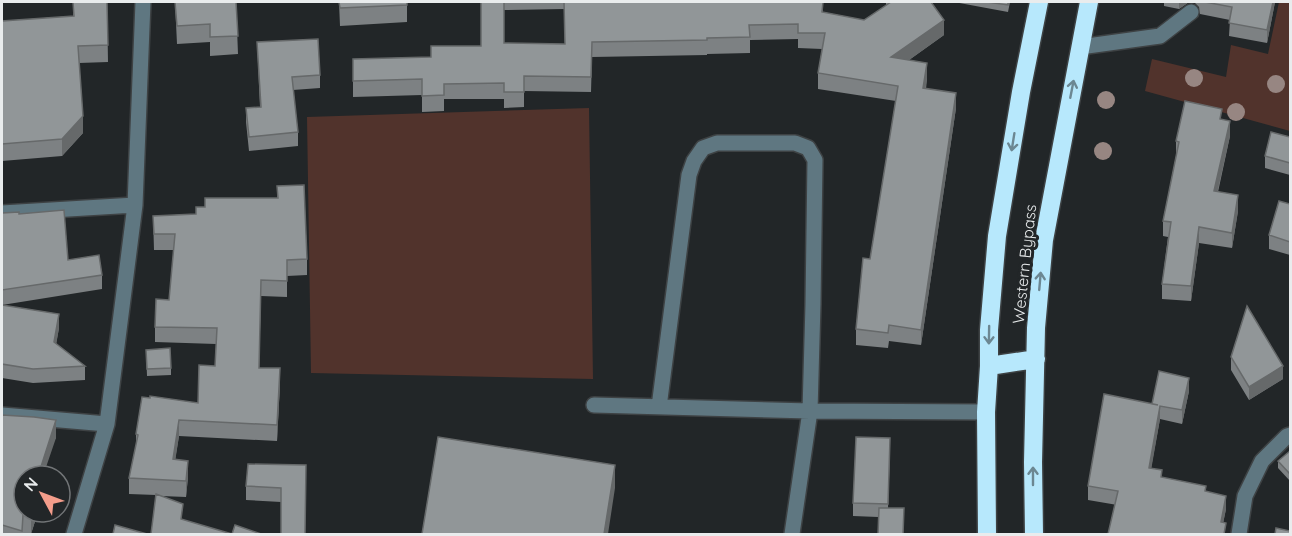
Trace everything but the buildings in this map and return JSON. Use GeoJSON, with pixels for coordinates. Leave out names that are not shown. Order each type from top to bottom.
{"type":"FeatureCollection","features":[{"type":"Feature","properties":{"kind":"highway","name":"Western Bypass"},"geometry":{"type":"LineString","coordinates":[[987,534],[986,412],[989,330],[998,236],[1021,92],[1039,2]]}},
{"type":"Feature","properties":{"kind":"highway","name":"Western Bypass"},"geometry":{"type":"LineString","coordinates":[[1034,534],[1036,328],[1044,240],[1089,2]]}},
{"type":"Feature","properties":{"kind":"highway"},"geometry":{"type":"LineString","coordinates":[[989,366],[1036,359]]}},
{"type":"Feature","properties":{"kind":"street"},"geometry":{"type":"LineString","coordinates":[[74,534],[106,424],[135,205],[143,2]]}},
{"type":"Feature","properties":{"kind":"street"},"geometry":{"type":"LineString","coordinates":[[1080,47],[1160,36],[1191,12]]}},
{"type":"Feature","properties":{"kind":"street"},"geometry":{"type":"LineString","coordinates":[[659,407],[688,175],[694,161],[703,148],[717,143],[795,143],[808,148],[815,160],[810,411],[792,534]]}},
{"type":"Feature","properties":{"kind":"street"},"geometry":{"type":"LineString","coordinates":[[2,213],[135,205]]}},
{"type":"Feature","properties":{"kind":"street"},"geometry":{"type":"LineString","coordinates":[[594,405],[810,411],[986,412]]}},
{"type":"Feature","properties":{"kind":"street"},"geometry":{"type":"LineString","coordinates":[[2,415],[106,424]]}},
{"type":"Feature","properties":{"kind":"street"},"geometry":{"type":"LineString","coordinates":[[1239,534],[1245,495],[1262,460],[1290,435]]}},
{"type":"Feature","properties":{"kind":"shaded area"},"geometry":{"type":"Polygon","coordinates":[[[1279,2],[1290,2],[1290,131],[1145,91],[1152,59],[1226,77],[1231,45],[1268,54],[1279,2]]]}},
{"type":"Feature","properties":{"kind":"shaded area"},"geometry":{"type":"Polygon","coordinates":[[[589,108],[593,379],[311,373],[307,117],[589,108]]]}}]}
